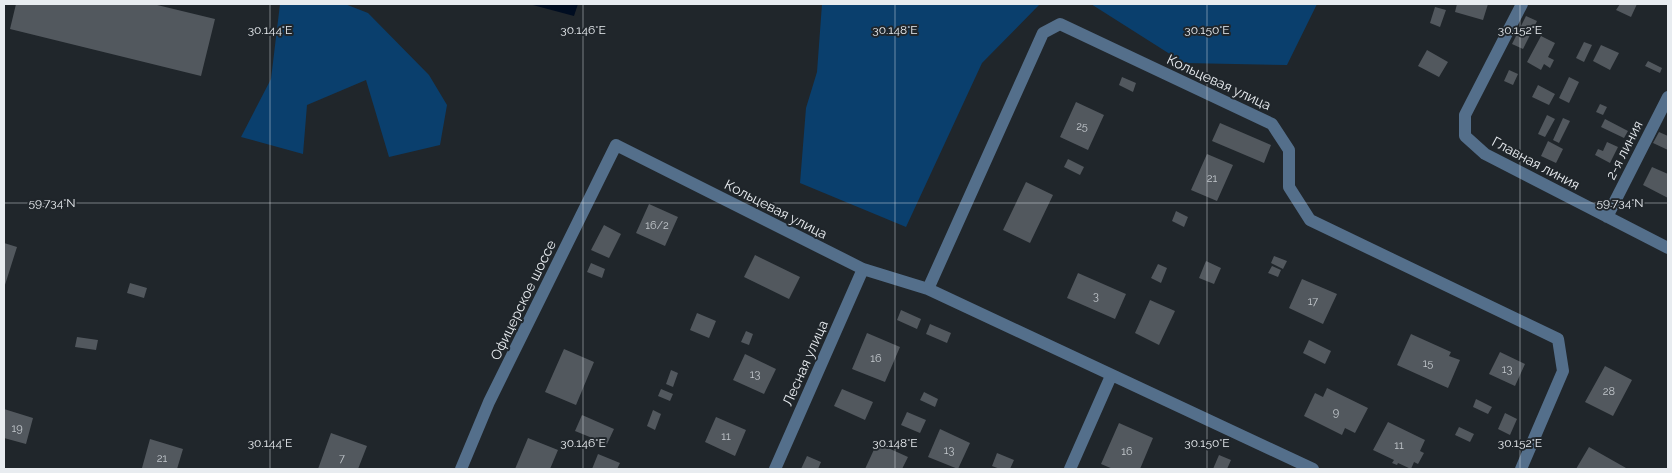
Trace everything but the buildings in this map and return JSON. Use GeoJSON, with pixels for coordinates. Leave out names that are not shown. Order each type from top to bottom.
{"type":"FeatureCollection","features":[{"type":"Feature","properties":{"kind":"street","name":"Главная линия"},"geometry":{"type":"LineString","coordinates":[[1522,4],[1465,115],[1466,136],[1485,154],[1668,248]]}},
{"type":"Feature","properties":{"kind":"street","name":"Кольцевая улица"},"geometry":{"type":"LineString","coordinates":[[928,289],[1043,34],[1060,24],[1272,124],[1289,150],[1289,187],[1310,220],[1558,339],[1563,371],[1521,469]]}},
{"type":"Feature","properties":{"kind":"street","name":"2-я линия"},"geometry":{"type":"LineString","coordinates":[[1607,217],[1668,97]]}},
{"type":"Feature","properties":{"kind":"street","name":"Кольцевая улица"},"geometry":{"type":"LineString","coordinates":[[616,146],[863,269],[928,289],[1313,469]]}},
{"type":"Feature","properties":{"kind":"street","name":"Офицерское шоссе"},"geometry":{"type":"LineString","coordinates":[[462,469],[489,402],[616,146]]}},
{"type":"Feature","properties":{"kind":"street","name":"Лесная улица"},"geometry":{"type":"LineString","coordinates":[[775,469],[863,269]]}},
{"type":"Feature","properties":{"kind":"street"},"geometry":{"type":"LineString","coordinates":[[1070,469],[1111,376]]}},
{"type":"Feature","properties":{"kind":"shaded area"},"geometry":{"type":"Polygon","coordinates":[[[280,4],[345,4],[368,13],[429,75],[447,105],[440,145],[389,157],[366,80],[307,105],[303,154],[241,137],[271,79],[280,4]]]}},
{"type":"Feature","properties":{"kind":"shaded area"},"geometry":{"type":"Polygon","coordinates":[[[529,4],[578,4],[574,16],[529,4]]]}},
{"type":"Feature","properties":{"kind":"shaded area"},"geometry":{"type":"Polygon","coordinates":[[[822,4],[1040,4],[982,63],[906,227],[800,183],[806,108],[817,72],[822,4]]]}},
{"type":"Feature","properties":{"kind":"shaded area"},"geometry":{"type":"Polygon","coordinates":[[[1091,4],[1317,4],[1287,65],[1184,63],[1091,4]]]}}]}
